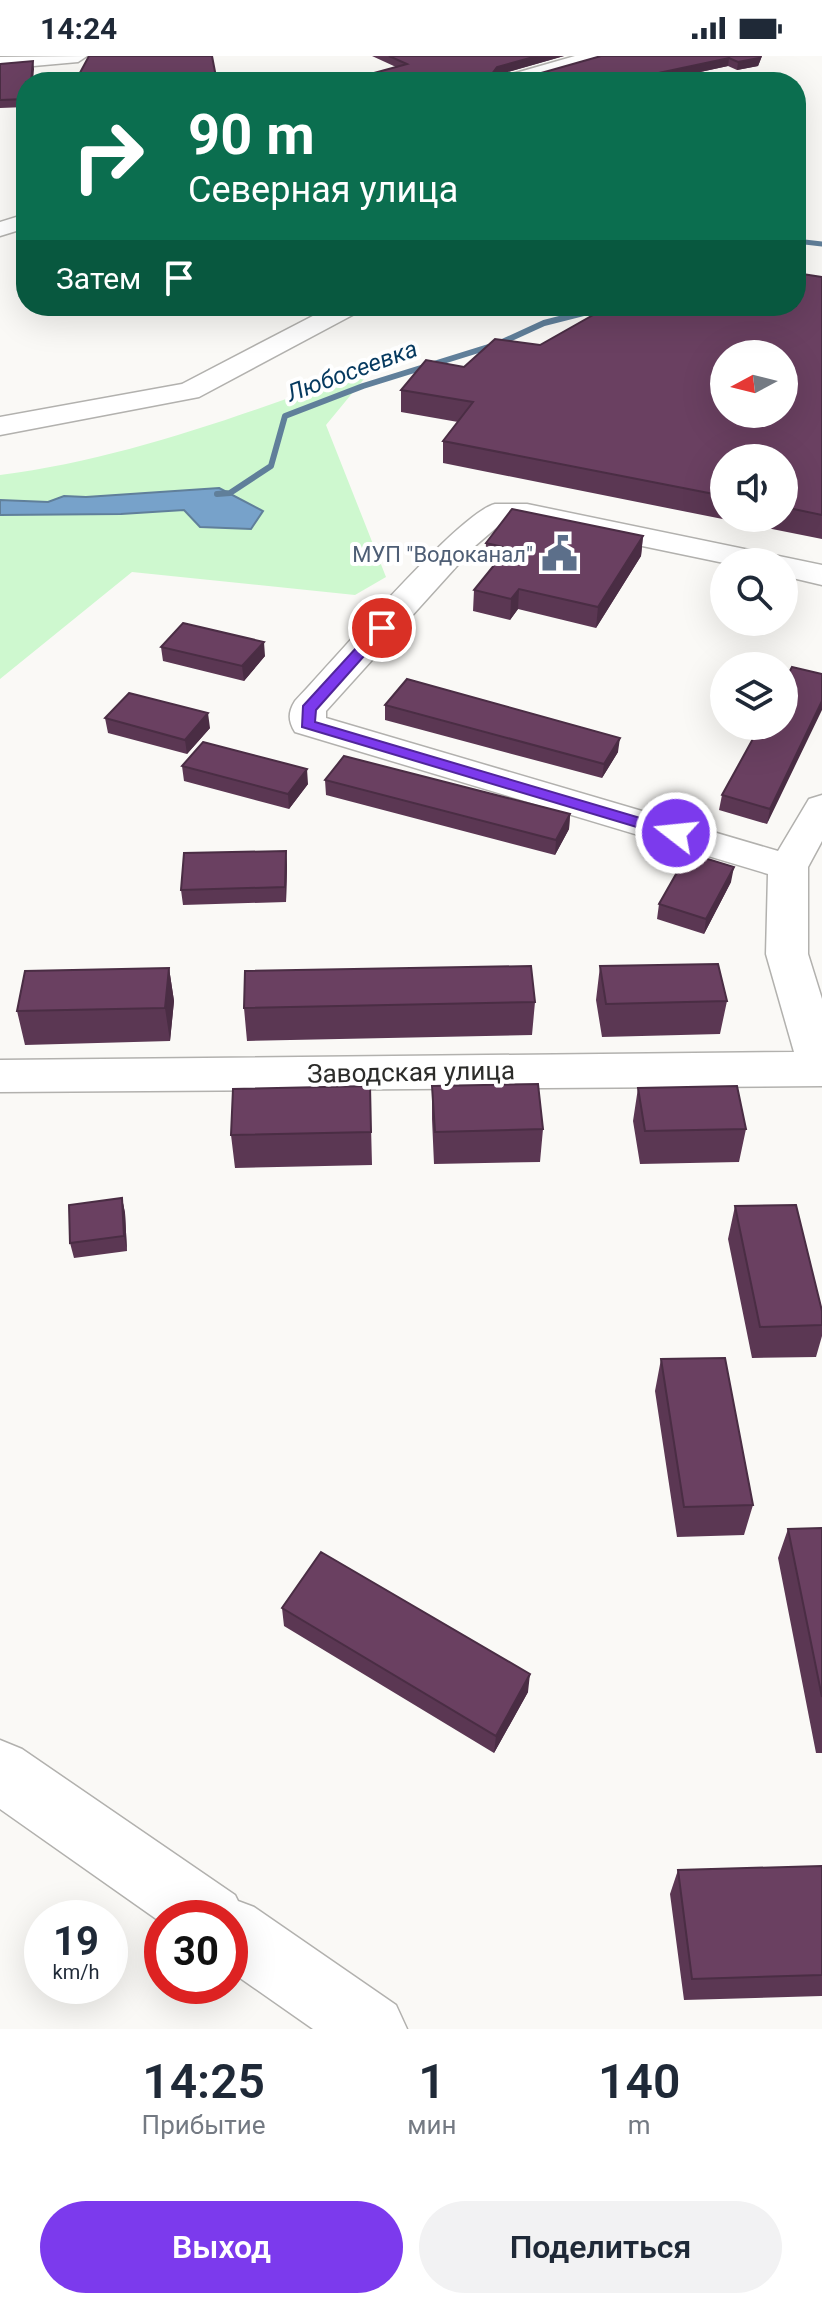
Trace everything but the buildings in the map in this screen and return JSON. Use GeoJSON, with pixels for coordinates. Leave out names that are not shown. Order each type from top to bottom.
{"type":"FeatureCollection","features":[{"type":"Feature","properties":{"kind":"street"},"geometry":{"type":"LineString","coordinates":[[0,63],[78,56]]}},
{"type":"Feature","properties":{"kind":"street"},"geometry":{"type":"LineString","coordinates":[[540,72],[596,56]]}},
{"type":"Feature","properties":{"kind":"street"},"geometry":{"type":"LineString","coordinates":[[500,60],[533,72]]}},
{"type":"Feature","properties":{"kind":"street"},"geometry":{"type":"LineString","coordinates":[[0,426],[189,391],[333,316]]}},
{"type":"Feature","properties":{"kind":"street"},"geometry":{"type":"LineString","coordinates":[[710,551],[527,513],[495,513],[464,539],[308,709],[308,724],[788,867]]}},
{"type":"Feature","properties":{"kind":"street"},"geometry":{"type":"LineString","coordinates":[[798,569],[822,575]]}},
{"type":"Feature","properties":{"kind":"street"},"geometry":{"type":"LineString","coordinates":[[822,807],[788,867],[787,954],[822,1069]]}},
{"type":"Feature","properties":{"kind":"street","name":"Заводская улица"},"geometry":{"type":"LineString","coordinates":[[0,1076],[822,1069]]}},
{"type":"Feature","properties":{"kind":"street"},"geometry":{"type":"LineString","coordinates":[[0,1771],[186,1900]]}},
{"type":"Feature","properties":{"kind":"street"},"geometry":{"type":"LineString","coordinates":[[248,1943],[372,2029]]}},
{"type":"Feature","properties":{"kind":"green space"},"geometry":{"type":"Polygon","coordinates":[[[373,368],[326,425],[386,577],[355,595],[132,572],[0,679],[0,475],[95,458],[189,432],[373,368]]]}},
{"type":"Feature","properties":{"kind":"water"},"geometry":{"type":"Polygon","coordinates":[[[219,488],[263,511],[251,529],[200,527],[184,510],[0,515],[0,500],[48,502],[64,496],[219,488]]]}},
{"type":"Feature","properties":{"kind":"waterway","name":"Любосеевка"},"geometry":{"type":"LineString","coordinates":[[806,242],[822,244]]}},
{"type":"Feature","properties":{"kind":"waterway","name":"Любосеевка"},"geometry":{"type":"LineString","coordinates":[[217,494],[230,493],[271,466],[285,416],[363,386],[498,344],[544,323],[572,316]]}},
{"type":"Feature","properties":{"kind":"place","name":"МУП \"Водоканал\""},"geometry":{"type":"Point","coordinates":[559,554]}},
{"type":"Feature","properties":{"kind":"route"},"geometry":{"type":"LineString","coordinates":[[382,628],[308,709],[308,724],[676,833]]}}]}
